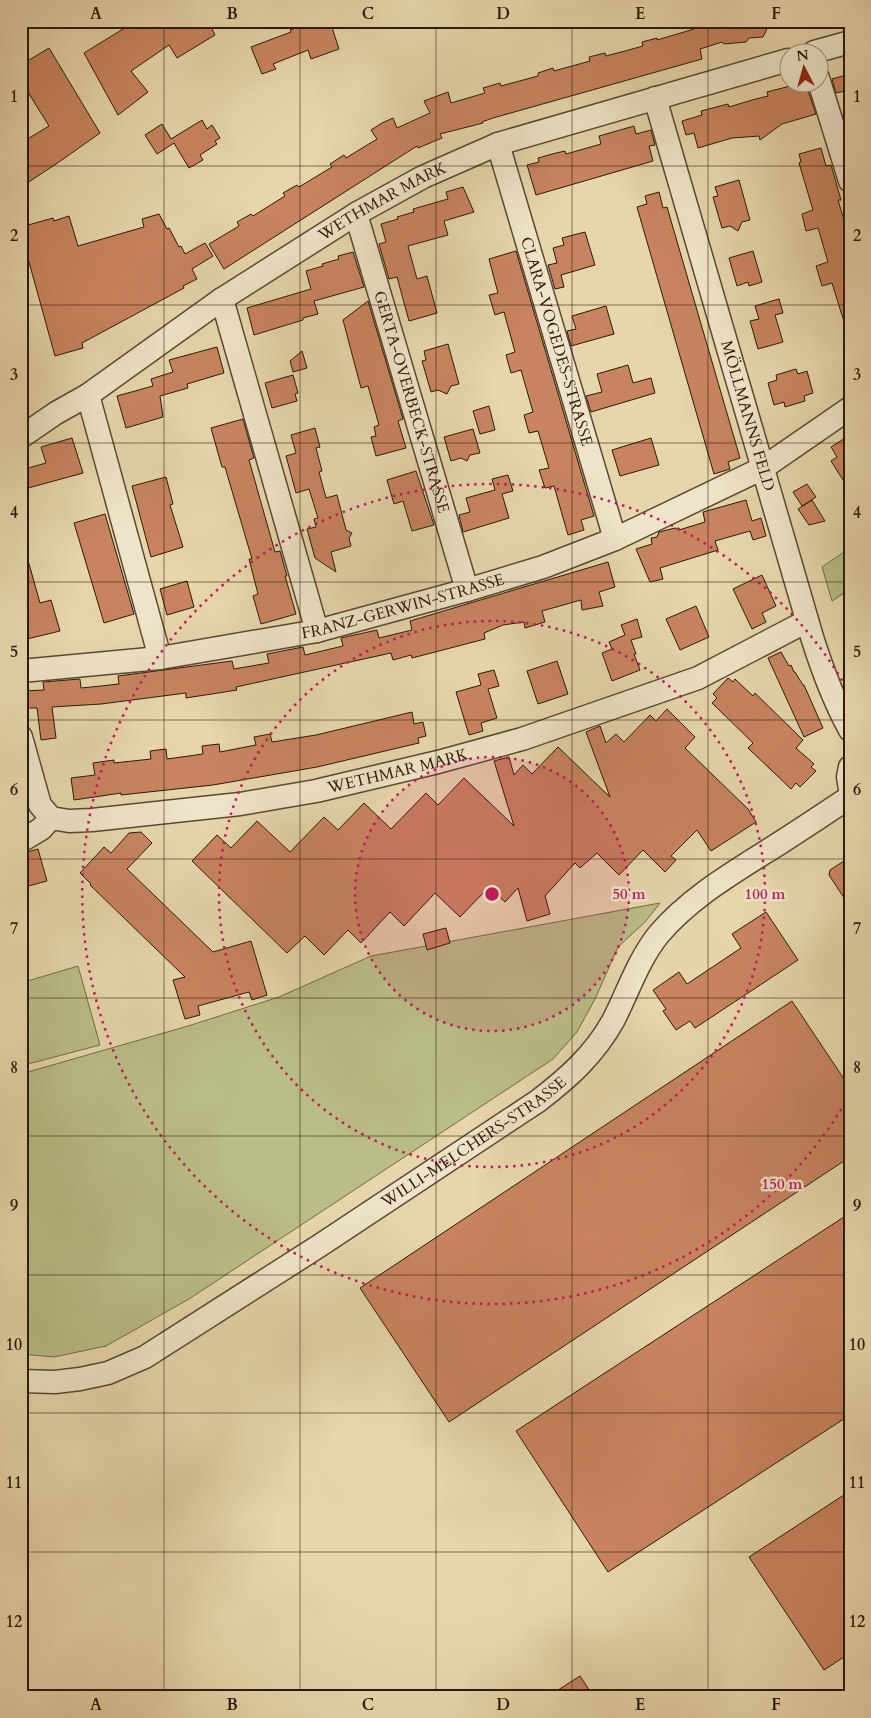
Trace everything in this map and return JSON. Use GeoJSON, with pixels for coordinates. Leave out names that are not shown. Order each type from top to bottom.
{"type":"FeatureCollection","features":[{"type":"Feature","properties":{"kind":"street"},"geometry":{"type":"LineString","coordinates":[[828,48],[850,42]]}},
{"type":"Feature","properties":{"kind":"street","name":"WETHMAR MARK"},"geometry":{"type":"LineString","coordinates":[[21,436],[88,395],[222,300],[356,214],[423,177],[498,144],[778,63]]}},
{"type":"Feature","properties":{"kind":"street"},"geometry":{"type":"LineString","coordinates":[[822,92],[850,181]]}},
{"type":"Feature","properties":{"kind":"street","name":"MÖLLMANNS FELD"},"geometry":{"type":"LineString","coordinates":[[654,98],[807,621],[824,675],[838,709],[850,730]]}},
{"type":"Feature","properties":{"kind":"street","name":"CLARA-VOGEDES-STRASSE"},"geometry":{"type":"LineString","coordinates":[[498,144],[614,539]]}},
{"type":"Feature","properties":{"kind":"street","name":"GERTA-OVERBECK-STRASSE"},"geometry":{"type":"LineString","coordinates":[[356,214],[467,590]]}},
{"type":"Feature","properties":{"kind":"street"},"geometry":{"type":"LineString","coordinates":[[222,300],[317,631]]}},
{"type":"Feature","properties":{"kind":"street"},"geometry":{"type":"LineString","coordinates":[[88,395],[160,658]]}},
{"type":"Feature","properties":{"kind":"street","name":"FRANZ-GERWIN-STRASSE"},"geometry":{"type":"LineString","coordinates":[[21,671],[160,658],[317,631],[543,567],[614,539],[763,468],[850,408]]}},
{"type":"Feature","properties":{"kind":"street","name":"WETHMAR MARK"},"geometry":{"type":"LineString","coordinates":[[50,818],[69,821],[92,820],[240,804],[316,791],[438,762],[522,739],[698,678],[807,621]]}},
{"type":"Feature","properties":{"kind":"street"},"geometry":{"type":"LineString","coordinates":[[21,737],[40,805],[50,818],[42,830],[21,841]]}},
{"type":"Feature","properties":{"kind":"street"},"geometry":{"type":"LineString","coordinates":[[850,767],[848,776],[850,789]]}},
{"type":"Feature","properties":{"kind":"street","name":"WILLI-MELCHERS-STRASSE"},"geometry":{"type":"LineString","coordinates":[[21,1381],[55,1382],[80,1379],[108,1373],[144,1358],[319,1246],[538,1101],[570,1076],[600,1043],[646,953],[672,920],[690,903],[728,876],[850,797]]}},
{"type":"Feature","properties":{"kind":"green space"},"geometry":{"type":"Polygon","coordinates":[[[850,548],[850,589],[832,601],[822,567],[850,548]]]}},
{"type":"Feature","properties":{"kind":"green space"},"geometry":{"type":"Polygon","coordinates":[[[660,903],[646,921],[618,947],[595,999],[577,1032],[553,1059],[189,1299],[106,1346],[54,1357],[21,1354],[21,1074],[188,1026],[279,997],[371,956],[660,903]]]}},
{"type":"Feature","properties":{"kind":"green space"},"geometry":{"type":"Polygon","coordinates":[[[78,966],[100,1045],[28,1064],[21,1046],[21,983],[78,966]]]}},
{"type":"Feature","properties":{"kind":"building"},"geometry":{"type":"Polygon","coordinates":[[[136,21],[208,21],[215,35],[177,58],[169,45],[131,71],[148,92],[118,115],[84,53],[136,21]]]}},
{"type":"Feature","properties":{"kind":"building"},"geometry":{"type":"Polygon","coordinates":[[[316,21],[330,21],[339,49],[311,59],[308,50],[273,64],[276,69],[262,74],[251,47],[316,21]]]}},
{"type":"Feature","properties":{"kind":"building"},"geometry":{"type":"Polygon","coordinates":[[[692,21],[771,21],[763,37],[749,38],[746,42],[724,44],[722,42],[700,49],[702,59],[440,134],[442,138],[418,148],[417,146],[224,269],[209,244],[239,226],[237,222],[251,214],[253,216],[285,196],[283,193],[297,185],[299,187],[332,167],[330,164],[344,155],[346,158],[377,139],[371,130],[382,123],[393,118],[397,128],[430,113],[424,101],[448,92],[451,103],[485,93],[483,88],[500,83],[501,86],[538,76],[538,73],[553,68],[554,71],[590,61],[589,57],[605,53],[606,56],[643,46],[642,42],[657,38],[657,40],[694,29],[692,21]]]}},
{"type":"Feature","properties":{"kind":"building"},"geometry":{"type":"Polygon","coordinates":[[[49,48],[100,133],[21,187],[21,143],[49,126],[21,81],[21,65],[49,48]]]}},
{"type":"Feature","properties":{"kind":"building"},"geometry":{"type":"Polygon","coordinates":[[[850,74],[850,90],[836,93],[832,79],[850,74]]]}},
{"type":"Feature","properties":{"kind":"building"},"geometry":{"type":"Polygon","coordinates":[[[778,89],[778,92],[808,92],[816,114],[782,124],[760,140],[759,136],[732,138],[698,148],[694,133],[686,135],[682,121],[702,115],[701,111],[728,104],[729,107],[768,96],[767,92],[778,89]]]}},
{"type":"Feature","properties":{"kind":"building"},"geometry":{"type":"Polygon","coordinates":[[[202,120],[207,129],[212,125],[220,138],[215,141],[217,144],[200,155],[203,160],[189,168],[174,143],[157,154],[145,135],[162,124],[171,139],[202,120]]]}},
{"type":"Feature","properties":{"kind":"building"},"geometry":{"type":"Polygon","coordinates":[[[634,126],[636,134],[651,130],[655,145],[649,146],[653,161],[536,195],[527,165],[539,162],[538,158],[565,151],[566,154],[601,144],[599,136],[634,126]]]}},
{"type":"Feature","properties":{"kind":"building"},"geometry":{"type":"Polygon","coordinates":[[[821,148],[826,166],[831,165],[841,200],[838,200],[847,230],[850,229],[850,327],[846,328],[832,283],[822,286],[816,266],[828,262],[818,228],[806,231],[802,214],[813,210],[799,163],[801,162],[799,154],[821,148]]]}},
{"type":"Feature","properties":{"kind":"building"},"geometry":{"type":"Polygon","coordinates":[[[739,180],[750,220],[742,222],[738,231],[730,226],[722,228],[713,197],[718,196],[715,187],[739,180]]]}},
{"type":"Feature","properties":{"kind":"building"},"geometry":{"type":"Polygon","coordinates":[[[463,187],[474,212],[444,221],[448,235],[408,246],[417,279],[427,276],[437,313],[409,321],[397,277],[389,279],[379,244],[386,242],[381,224],[414,212],[413,209],[448,199],[446,192],[463,187]]]}},
{"type":"Feature","properties":{"kind":"building"},"geometry":{"type":"Polygon","coordinates":[[[659,192],[663,208],[667,207],[740,458],[728,462],[730,469],[714,474],[637,207],[647,204],[645,196],[659,192]]]}},
{"type":"Feature","properties":{"kind":"building"},"geometry":{"type":"Polygon","coordinates":[[[159,214],[185,254],[205,243],[213,256],[192,269],[197,279],[183,286],[184,288],[82,343],[83,348],[55,356],[24,244],[21,245],[21,227],[53,218],[54,221],[69,216],[78,246],[144,227],[142,219],[159,214]]]}},
{"type":"Feature","properties":{"kind":"building"},"geometry":{"type":"Polygon","coordinates":[[[585,232],[595,265],[561,275],[564,287],[555,289],[548,265],[557,263],[553,248],[564,245],[562,238],[585,232]]]}},
{"type":"Feature","properties":{"kind":"building"},"geometry":{"type":"Polygon","coordinates":[[[516,251],[594,516],[581,520],[584,530],[568,535],[554,486],[545,488],[539,470],[549,468],[538,431],[529,433],[524,415],[533,412],[521,370],[511,373],[506,355],[515,352],[504,312],[495,315],[489,295],[498,293],[489,259],[516,251]]]}},
{"type":"Feature","properties":{"kind":"building"},"geometry":{"type":"Polygon","coordinates":[[[753,251],[762,282],[749,286],[748,282],[737,286],[729,258],[753,251]]]}},
{"type":"Feature","properties":{"kind":"building"},"geometry":{"type":"Polygon","coordinates":[[[353,252],[364,287],[314,301],[318,314],[254,335],[247,308],[311,289],[306,271],[339,259],[338,256],[353,252]]]}},
{"type":"Feature","properties":{"kind":"building"},"geometry":{"type":"Polygon","coordinates":[[[779,299],[783,313],[775,315],[783,342],[758,349],[750,321],[759,319],[755,306],[779,299]]]}},
{"type":"Feature","properties":{"kind":"building"},"geometry":{"type":"Polygon","coordinates":[[[368,301],[403,419],[398,421],[406,448],[376,456],[371,437],[376,436],[374,427],[379,425],[368,386],[361,388],[343,320],[368,301]]]}},
{"type":"Feature","properties":{"kind":"building"},"geometry":{"type":"Polygon","coordinates":[[[606,306],[614,334],[571,346],[567,331],[576,329],[572,316],[606,306]]]}},
{"type":"Feature","properties":{"kind":"building"},"geometry":{"type":"Polygon","coordinates":[[[448,344],[459,384],[451,386],[447,394],[438,390],[431,392],[422,361],[426,360],[424,351],[448,344]]]}},
{"type":"Feature","properties":{"kind":"building"},"geometry":{"type":"Polygon","coordinates":[[[217,347],[224,373],[187,384],[188,388],[160,396],[163,417],[126,428],[117,396],[153,386],[151,379],[173,372],[169,360],[217,347]]]}},
{"type":"Feature","properties":{"kind":"building"},"geometry":{"type":"Polygon","coordinates":[[[302,351],[307,368],[293,372],[290,361],[302,351]]]}},
{"type":"Feature","properties":{"kind":"building"},"geometry":{"type":"Polygon","coordinates":[[[628,365],[633,383],[651,378],[655,393],[591,412],[586,396],[602,392],[597,374],[628,365]]]}},
{"type":"Feature","properties":{"kind":"building"},"geometry":{"type":"Polygon","coordinates":[[[796,369],[798,374],[807,371],[813,393],[804,396],[805,401],[785,407],[784,402],[774,405],[768,383],[777,380],[776,375],[796,369]]]}},
{"type":"Feature","properties":{"kind":"building"},"geometry":{"type":"Polygon","coordinates":[[[293,375],[298,393],[295,394],[297,401],[272,408],[265,383],[293,375]]]}},
{"type":"Feature","properties":{"kind":"building"},"geometry":{"type":"Polygon","coordinates":[[[489,406],[495,430],[480,434],[473,411],[489,406]]]}},
{"type":"Feature","properties":{"kind":"building"},"geometry":{"type":"Polygon","coordinates":[[[243,419],[254,458],[249,460],[275,552],[280,551],[296,614],[261,624],[253,596],[258,594],[249,559],[252,559],[225,467],[222,467],[211,428],[243,419]]]}},
{"type":"Feature","properties":{"kind":"building"},"geometry":{"type":"Polygon","coordinates":[[[315,428],[320,447],[316,448],[322,471],[319,472],[326,498],[337,495],[346,530],[352,533],[349,538],[351,546],[331,552],[336,572],[315,558],[307,529],[316,527],[314,519],[318,518],[309,489],[296,493],[286,456],[296,453],[291,435],[315,428]]]}},
{"type":"Feature","properties":{"kind":"building"},"geometry":{"type":"Polygon","coordinates":[[[473,429],[480,453],[470,455],[467,461],[461,458],[451,461],[444,437],[473,429]]]}},
{"type":"Feature","properties":{"kind":"building"},"geometry":{"type":"Polygon","coordinates":[[[850,435],[850,491],[831,461],[837,457],[831,447],[850,435]]]}},
{"type":"Feature","properties":{"kind":"building"},"geometry":{"type":"Polygon","coordinates":[[[72,438],[83,473],[21,490],[21,470],[46,463],[41,447],[72,438]]]}},
{"type":"Feature","properties":{"kind":"building"},"geometry":{"type":"Polygon","coordinates":[[[651,438],[659,465],[620,476],[612,450],[651,438]]]}},
{"type":"Feature","properties":{"kind":"building"},"geometry":{"type":"Polygon","coordinates":[[[416,471],[434,525],[412,531],[403,501],[394,504],[387,480],[416,471]]]}},
{"type":"Feature","properties":{"kind":"building"},"geometry":{"type":"Polygon","coordinates":[[[508,475],[513,491],[502,494],[509,518],[463,532],[459,515],[470,512],[466,498],[495,490],[492,479],[508,475]]]}},
{"type":"Feature","properties":{"kind":"building"},"geometry":{"type":"Polygon","coordinates":[[[166,477],[173,504],[170,505],[183,547],[151,557],[132,486],[166,477]]]}},
{"type":"Feature","properties":{"kind":"building"},"geometry":{"type":"Polygon","coordinates":[[[807,484],[816,497],[802,506],[793,492],[807,484]]]}},
{"type":"Feature","properties":{"kind":"building"},"geometry":{"type":"Polygon","coordinates":[[[746,500],[752,521],[761,518],[766,536],[753,540],[750,531],[715,541],[718,550],[660,568],[663,579],[650,582],[636,549],[652,544],[651,538],[657,537],[659,532],[675,528],[679,530],[705,522],[703,512],[746,500]]]}},
{"type":"Feature","properties":{"kind":"building"},"geometry":{"type":"Polygon","coordinates":[[[812,500],[825,521],[809,525],[798,509],[812,500]]]}},
{"type":"Feature","properties":{"kind":"building"},"geometry":{"type":"Polygon","coordinates":[[[105,514],[134,614],[104,623],[74,523],[105,514]]]}},
{"type":"Feature","properties":{"kind":"building"},"geometry":{"type":"Polygon","coordinates":[[[21,553],[26,553],[40,603],[51,600],[60,631],[27,639],[21,617],[21,553]]]}},
{"type":"Feature","properties":{"kind":"building"},"geometry":{"type":"Polygon","coordinates":[[[608,562],[615,587],[599,592],[603,606],[582,610],[581,600],[542,611],[545,622],[525,628],[524,622],[503,625],[484,633],[485,639],[412,658],[411,655],[393,660],[391,653],[236,687],[237,690],[186,698],[186,693],[101,704],[52,707],[56,738],[41,740],[37,708],[27,708],[23,691],[44,690],[43,682],[80,679],[81,688],[119,684],[118,676],[232,661],[234,669],[269,663],[267,654],[303,647],[305,655],[343,646],[341,638],[377,630],[379,638],[412,630],[410,621],[608,562]]]}},
{"type":"Feature","properties":{"kind":"building"},"geometry":{"type":"Polygon","coordinates":[[[762,575],[776,606],[762,613],[766,622],[752,629],[733,589],[762,575]]]}},
{"type":"Feature","properties":{"kind":"building"},"geometry":{"type":"Polygon","coordinates":[[[187,581],[194,607],[167,615],[160,589],[187,581]]]}},
{"type":"Feature","properties":{"kind":"building"},"geometry":{"type":"Polygon","coordinates":[[[696,606],[709,637],[680,650],[666,619],[696,606]]]}},
{"type":"Feature","properties":{"kind":"building"},"geometry":{"type":"Polygon","coordinates":[[[637,619],[642,637],[631,640],[640,670],[612,681],[602,653],[612,649],[609,642],[625,635],[621,625],[637,619]]]}},
{"type":"Feature","properties":{"kind":"building"},"geometry":{"type":"Polygon","coordinates":[[[781,652],[804,685],[823,728],[804,737],[768,658],[781,652]]]}},
{"type":"Feature","properties":{"kind":"building"},"geometry":{"type":"Polygon","coordinates":[[[557,661],[568,694],[538,704],[527,671],[557,661]]]}},
{"type":"Feature","properties":{"kind":"building"},"geometry":{"type":"Polygon","coordinates":[[[494,670],[499,686],[488,689],[497,718],[481,723],[483,731],[469,735],[456,692],[481,685],[478,674],[494,670]]]}},
{"type":"Feature","properties":{"kind":"building"},"geometry":{"type":"Polygon","coordinates":[[[728,678],[733,682],[735,679],[753,696],[755,693],[803,740],[796,748],[814,764],[811,767],[816,771],[800,787],[796,783],[791,789],[748,748],[753,743],[712,703],[717,698],[713,694],[728,678]]]}},
{"type":"Feature","properties":{"kind":"building"},"geometry":{"type":"Polygon","coordinates":[[[667,709],[695,737],[685,748],[748,809],[756,822],[711,851],[697,830],[671,856],[676,860],[665,872],[643,850],[619,875],[597,853],[580,868],[575,863],[545,896],[550,914],[527,921],[518,888],[505,902],[489,887],[460,917],[435,893],[404,926],[390,912],[361,943],[348,930],[324,955],[305,936],[287,953],[192,861],[217,835],[231,848],[257,821],[290,852],[324,817],[338,830],[364,803],[391,829],[426,793],[438,805],[464,778],[514,826],[494,761],[509,757],[514,775],[523,765],[532,774],[558,747],[610,797],[586,732],[600,726],[606,743],[616,734],[624,742],[650,715],[656,721],[667,709]]]}},
{"type":"Feature","properties":{"kind":"building"},"geometry":{"type":"Polygon","coordinates":[[[412,712],[414,724],[423,722],[426,736],[418,738],[419,743],[317,767],[213,785],[121,795],[121,793],[74,800],[71,778],[95,775],[93,763],[114,760],[114,763],[151,759],[150,751],[166,749],[167,759],[203,754],[202,746],[219,744],[220,752],[256,745],[254,737],[270,734],[272,742],[316,735],[412,712]]]}},
{"type":"Feature","properties":{"kind":"building"},"geometry":{"type":"Polygon","coordinates":[[[141,832],[152,843],[127,869],[213,952],[251,941],[267,995],[252,1000],[249,992],[198,1006],[200,1015],[185,1019],[173,980],[185,977],[80,873],[104,847],[111,853],[129,833],[141,832]]]}},
{"type":"Feature","properties":{"kind":"building"},"geometry":{"type":"Polygon","coordinates":[[[38,849],[47,881],[21,888],[21,854],[38,849]]]}},
{"type":"Feature","properties":{"kind":"building"},"geometry":{"type":"Polygon","coordinates":[[[850,857],[850,907],[829,875],[830,870],[850,857]]]}},
{"type":"Feature","properties":{"kind":"building"},"geometry":{"type":"Polygon","coordinates":[[[766,912],[798,960],[695,1028],[690,1021],[676,1030],[663,1011],[666,1009],[653,990],[679,972],[687,984],[741,948],[732,934],[766,912]]]}},
{"type":"Feature","properties":{"kind":"building"},"geometry":{"type":"Polygon","coordinates":[[[446,928],[450,943],[427,950],[423,934],[446,928]]]}},
{"type":"Feature","properties":{"kind":"building"},"geometry":{"type":"Polygon","coordinates":[[[792,1001],[850,1088],[850,1157],[449,1422],[360,1288],[792,1001]]]}},
{"type":"Feature","properties":{"kind":"building"},"geometry":{"type":"Polygon","coordinates":[[[850,1213],[850,1415],[608,1572],[516,1431],[850,1213]]]}},
{"type":"Feature","properties":{"kind":"building"},"geometry":{"type":"Polygon","coordinates":[[[850,1491],[850,1653],[824,1670],[749,1557],[850,1491]]]}},
{"type":"Feature","properties":{"kind":"building"},"geometry":{"type":"Polygon","coordinates":[[[580,1676],[594,1697],[547,1697],[580,1676]]]}}]}
